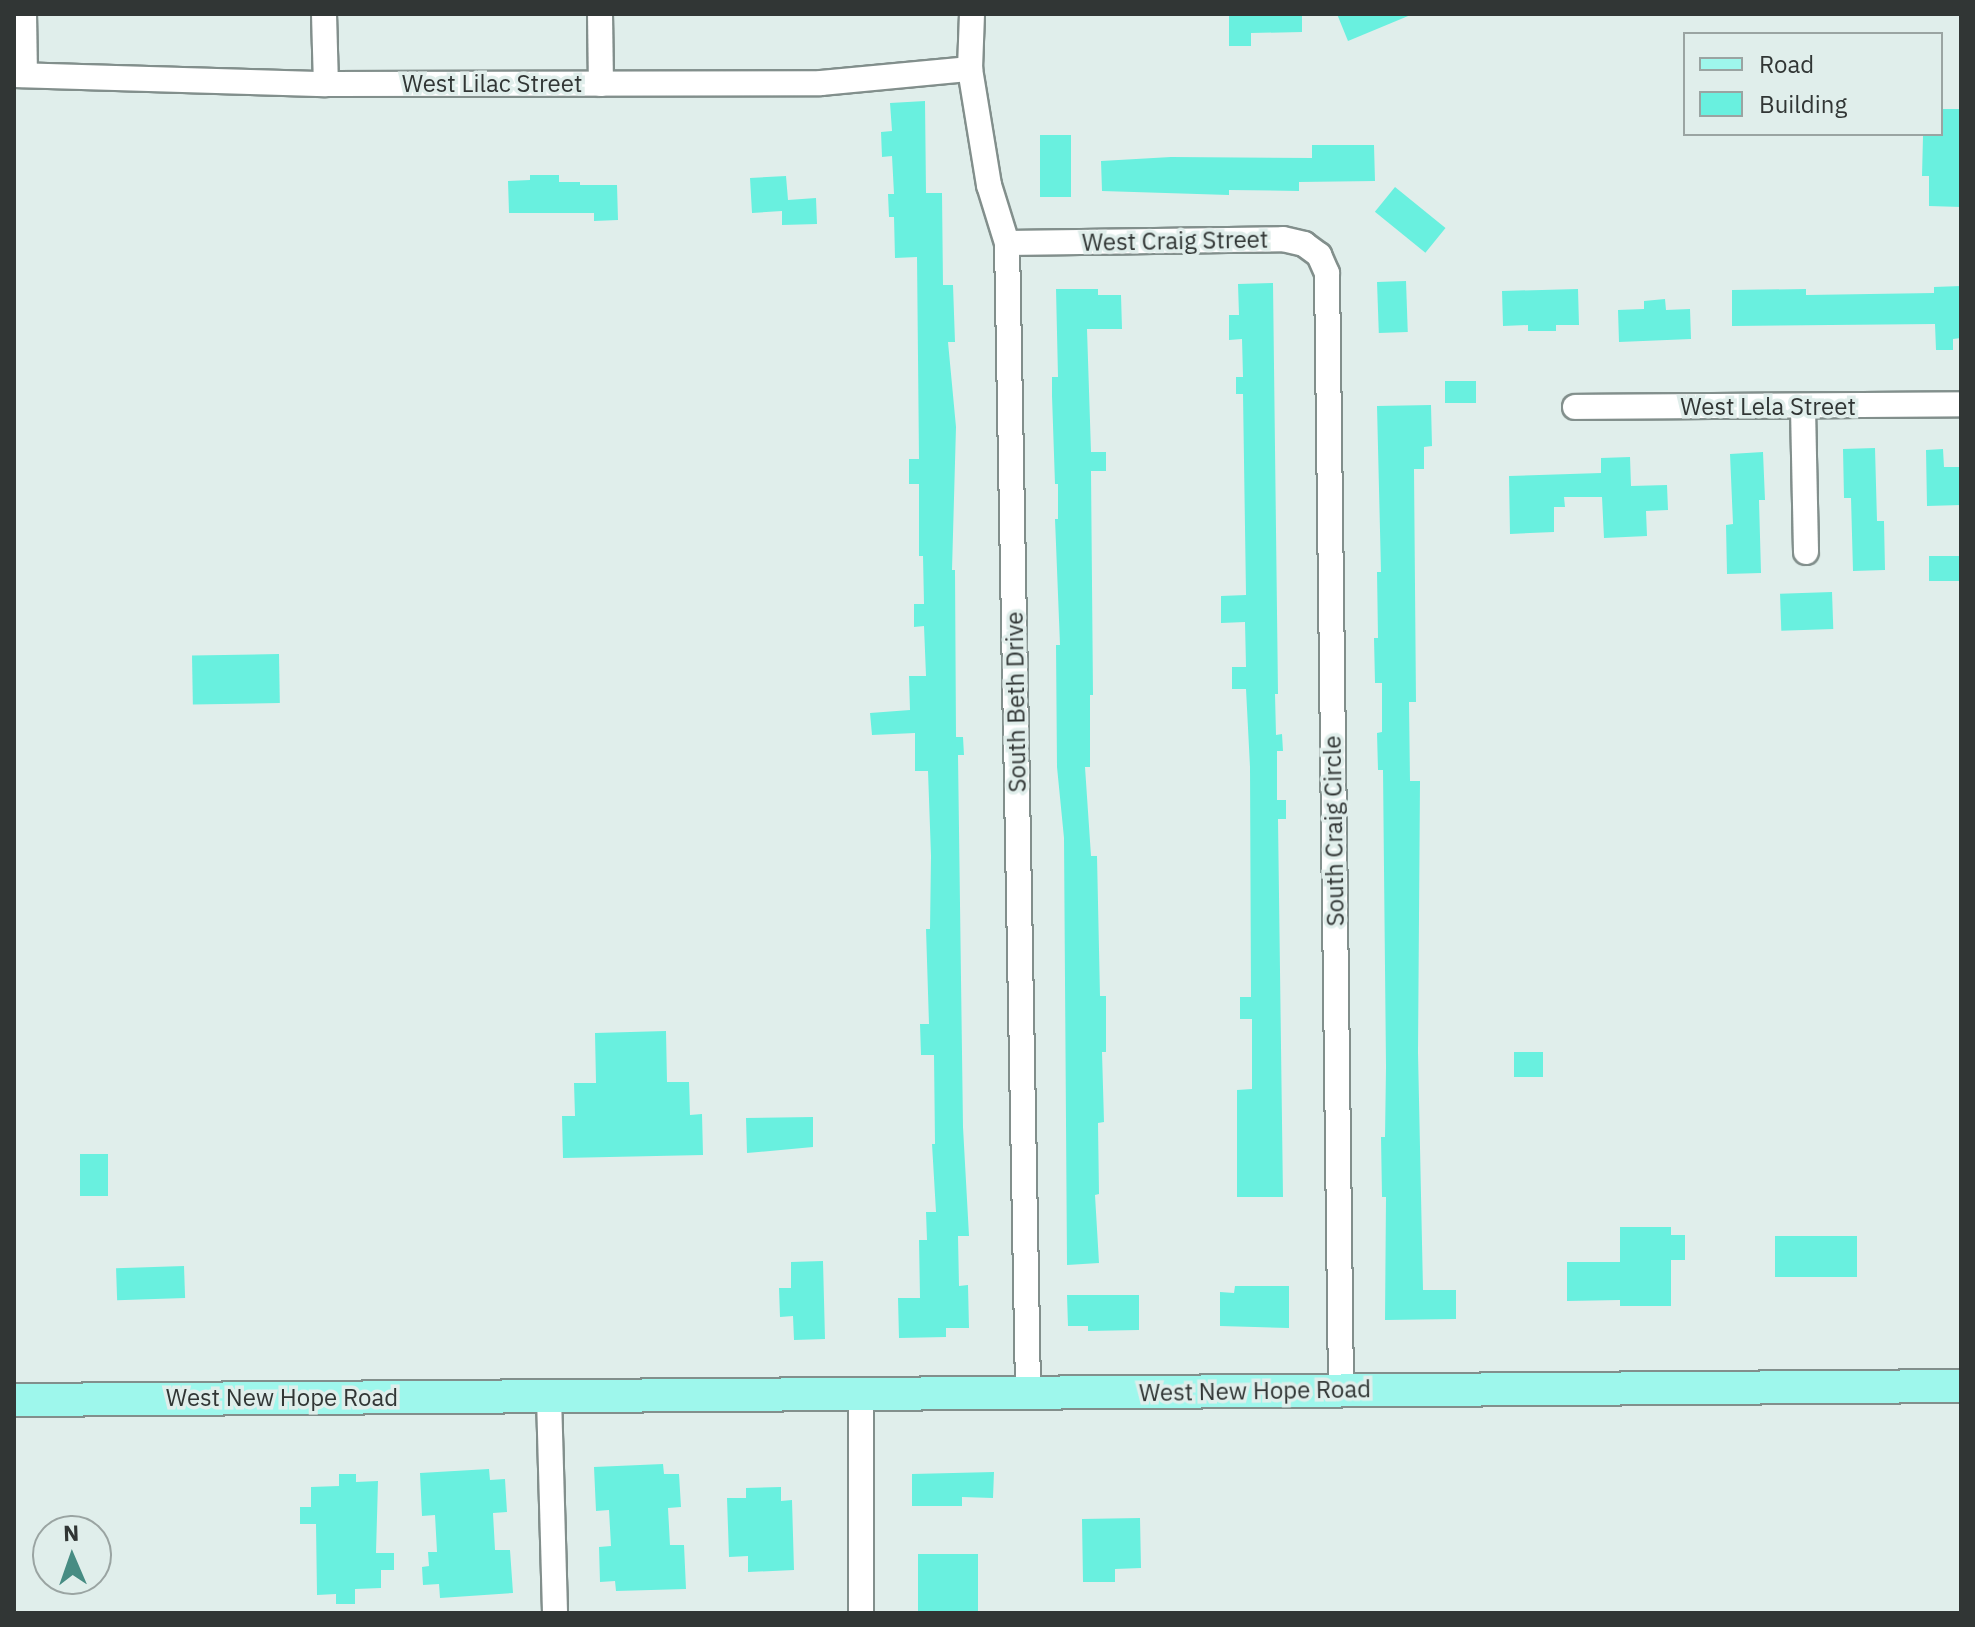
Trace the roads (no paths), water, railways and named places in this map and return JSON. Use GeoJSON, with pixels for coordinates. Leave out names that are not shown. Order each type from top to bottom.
{"type":"FeatureCollection","features":[{"type":"Feature","properties":{"kind":"main road","name":"West New Hope Road"},"geometry":{"type":"LineString","coordinates":[[14,1400],[1961,1386]]}},
{"type":"Feature","properties":{"kind":"street"},"geometry":{"type":"LineString","coordinates":[[20,75],[24,14]]}},
{"type":"Feature","properties":{"kind":"street"},"geometry":{"type":"LineString","coordinates":[[324,14],[326,84]]}},
{"type":"Feature","properties":{"kind":"street"},"geometry":{"type":"LineString","coordinates":[[600,14],[601,84]]}},
{"type":"Feature","properties":{"kind":"street","name":"South Beth Drive"},"geometry":{"type":"LineString","coordinates":[[972,14],[970,69],[989,185],[1007,243],[1028,1394]]}},
{"type":"Feature","properties":{"kind":"street","name":"West Lilac Street"},"geometry":{"type":"LineString","coordinates":[[20,75],[326,84],[821,83],[970,69]]}},
{"type":"Feature","properties":{"kind":"street","name":"West Craig Street"},"geometry":{"type":"LineString","coordinates":[[1007,243],[1283,239],[1304,244],[1319,255],[1327,273]]}},
{"type":"Feature","properties":{"kind":"street","name":"South Craig Circle"},"geometry":{"type":"LineString","coordinates":[[1327,273],[1341,1390]]}},
{"type":"Feature","properties":{"kind":"street","name":"West Lela Street"},"geometry":{"type":"LineString","coordinates":[[1575,407],[1803,408],[1961,404]]}},
{"type":"Feature","properties":{"kind":"street"},"geometry":{"type":"LineString","coordinates":[[1803,408],[1806,552]]}},
{"type":"Feature","properties":{"kind":"street"},"geometry":{"type":"LineString","coordinates":[[861,1394],[861,1613]]}},
{"type":"Feature","properties":{"kind":"street"},"geometry":{"type":"LineString","coordinates":[[549,1397],[555,1613]]}}]}
